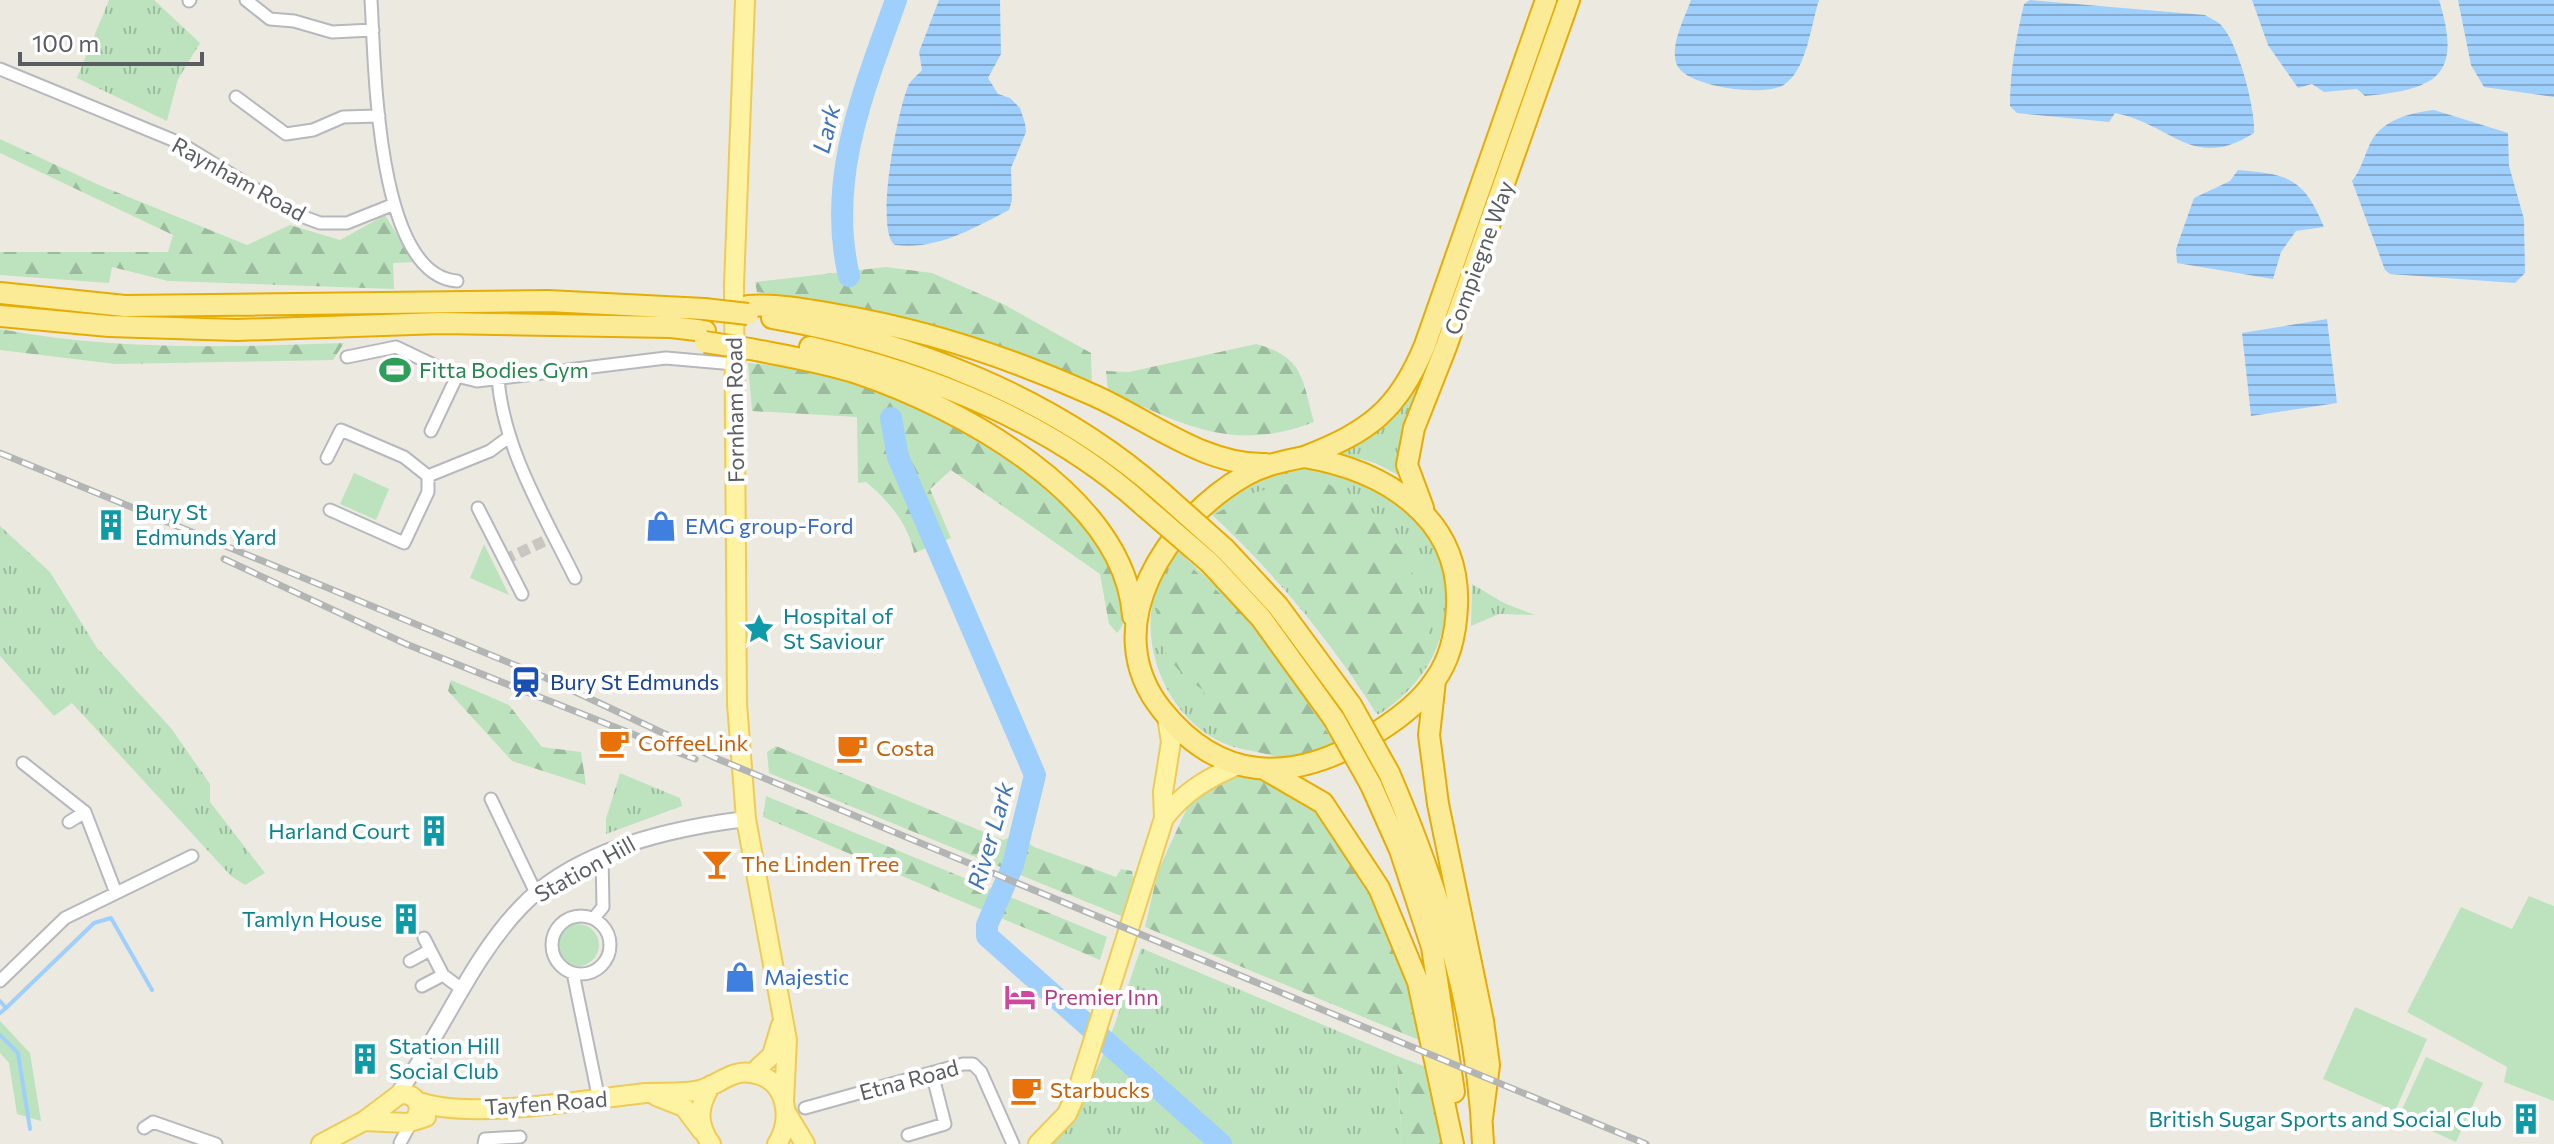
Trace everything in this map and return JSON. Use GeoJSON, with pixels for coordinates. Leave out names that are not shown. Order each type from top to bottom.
{"type":"FeatureCollection","features":[{"type":"Feature","properties":{"kind":"highway","name":"Compiegne Way"},"geometry":{"type":"LineString","coordinates":[[1304,457],[1369,426],[1407,386],[1430,333],[1546,0]]}},
{"type":"Feature","properties":{"kind":"highway","name":"Compiegne Way"},"geometry":{"type":"LineString","coordinates":[[1427,515],[1409,473],[1411,437],[1496,210],[1569,0]]}},
{"type":"Feature","properties":{"kind":"highway"},"geometry":{"type":"LineString","coordinates":[[0,293],[125,306],[548,301],[713,310],[813,310],[931,334],[999,356],[1095,395],[1217,457],[1251,464],[1272,464],[1304,457],[1368,473],[1398,490],[1427,515],[1446,547],[1457,594],[1455,634],[1435,681],[1429,735],[1438,804],[1483,1021],[1489,1065],[1482,1118]]}},
{"type":"Feature","properties":{"kind":"highway"},"geometry":{"type":"LineString","coordinates":[[748,310],[851,335],[964,373],[1067,424],[1130,465],[1225,549],[1278,606],[1351,705],[1389,773],[1422,849],[1458,961],[1482,1118],[1483,1144]]}},
{"type":"Feature","properties":{"kind":"highway"},"geometry":{"type":"LineString","coordinates":[[0,316],[109,326],[237,330],[441,323],[671,327],[705,336],[848,356],[959,393],[1055,442],[1116,481],[1210,563],[1261,618],[1334,719],[1371,785],[1400,850],[1432,947],[1456,1144]]}},
{"type":"Feature","properties":{"kind":"highway"},"geometry":{"type":"LineString","coordinates":[[750,343],[892,386],[958,418],[1017,455],[1058,486],[1107,538],[1128,584],[1138,669],[1145,689],[1196,746],[1238,765],[1263,768],[1295,768],[1332,758],[1385,728],[1435,681]]}},
{"type":"Feature","properties":{"kind":"highway"},"geometry":{"type":"LineString","coordinates":[[1134,632],[1145,586],[1182,529],[1223,490],[1272,464]]}},
{"type":"Feature","properties":{"kind":"highway"},"geometry":{"type":"LineString","coordinates":[[1263,768],[1323,803],[1379,888],[1418,982],[1456,1144]]}},
{"type":"Feature","properties":{"kind":"main road","name":"Fornham Road"},"geometry":{"type":"LineString","coordinates":[[745,0],[734,364],[737,698],[746,819],[787,1040],[786,1107],[777,1144]]}},
{"type":"Feature","properties":{"kind":"main road"},"geometry":{"type":"LineString","coordinates":[[1038,1144],[1067,1114],[1091,1054],[1164,818],[1163,792],[1171,742],[1167,717]]}},
{"type":"Feature","properties":{"kind":"main road"},"geometry":{"type":"LineString","coordinates":[[1164,818],[1178,800],[1205,779],[1238,765]]}},
{"type":"Feature","properties":{"kind":"main road"},"geometry":{"type":"LineString","coordinates":[[782,1018],[772,1055],[753,1073],[770,1080],[805,1144]]}},
{"type":"Feature","properties":{"kind":"main road","name":"Tayfen Road"},"geometry":{"type":"LineString","coordinates":[[364,1121],[409,1114],[442,1115],[447,1110],[700,1090],[726,1077],[753,1073]]}},
{"type":"Feature","properties":{"kind":"main road"},"geometry":{"type":"LineString","coordinates":[[708,1140],[700,1106],[711,1085]]}},
{"type":"Feature","properties":{"kind":"main road"},"geometry":{"type":"LineString","coordinates":[[645,1094],[684,1107],[708,1140]]}},
{"type":"Feature","properties":{"kind":"main road"},"geometry":{"type":"LineString","coordinates":[[394,1098],[389,1109],[409,1114]]}},
{"type":"Feature","properties":{"kind":"main road","name":"Tayfen Road"},"geometry":{"type":"LineString","coordinates":[[321,1144],[364,1121],[394,1098]]}},
{"type":"Feature","properties":{"kind":"street"},"geometry":{"type":"LineString","coordinates":[[246,0],[270,19],[294,21],[332,32],[373,30]]}},
{"type":"Feature","properties":{"kind":"street"},"geometry":{"type":"LineString","coordinates":[[371,0],[379,116],[392,205],[424,267],[433,276],[457,281]]}},
{"type":"Feature","properties":{"kind":"street","name":"Raynham Road"},"geometry":{"type":"LineString","coordinates":[[0,69],[180,143],[296,214],[320,223],[347,223],[392,205]]}},
{"type":"Feature","properties":{"kind":"street"},"geometry":{"type":"LineString","coordinates":[[236,97],[286,134],[313,130],[343,117],[379,116]]}},
{"type":"Feature","properties":{"kind":"street"},"geometry":{"type":"LineString","coordinates":[[347,357],[396,347],[457,376],[477,381],[666,358],[734,364]]}},
{"type":"Feature","properties":{"kind":"street"},"geometry":{"type":"LineString","coordinates":[[431,431],[457,376]]}},
{"type":"Feature","properties":{"kind":"street"},"geometry":{"type":"LineString","coordinates":[[498,378],[500,409],[509,437],[575,578]]}},
{"type":"Feature","properties":{"kind":"street"},"geometry":{"type":"LineString","coordinates":[[327,458],[341,430],[404,457],[428,476]]}},
{"type":"Feature","properties":{"kind":"street"},"geometry":{"type":"LineString","coordinates":[[428,476],[490,451],[509,437]]}},
{"type":"Feature","properties":{"kind":"street"},"geometry":{"type":"LineString","coordinates":[[330,510],[404,543],[428,492],[428,476]]}},
{"type":"Feature","properties":{"kind":"street"},"geometry":{"type":"LineString","coordinates":[[478,508],[522,594]]}},
{"type":"Feature","properties":{"kind":"street"},"geometry":{"type":"LineString","coordinates":[[23,763],[85,812],[116,893]]}},
{"type":"Feature","properties":{"kind":"street"},"geometry":{"type":"LineString","coordinates":[[491,799],[536,893]]}},
{"type":"Feature","properties":{"kind":"street"},"geometry":{"type":"LineString","coordinates":[[69,822],[85,812]]}},
{"type":"Feature","properties":{"kind":"street","name":"Station Hill"},"geometry":{"type":"LineString","coordinates":[[394,1098],[417,1068],[463,990],[520,908],[536,893],[602,855],[645,837],[746,819]]}},
{"type":"Feature","properties":{"kind":"street"},"geometry":{"type":"LineString","coordinates":[[594,918],[603,907],[602,855]]}},
{"type":"Feature","properties":{"kind":"street"},"geometry":{"type":"LineString","coordinates":[[0,981],[17,960],[65,918],[192,856]]}},
{"type":"Feature","properties":{"kind":"street"},"geometry":{"type":"LineString","coordinates":[[578,915],[594,918],[610,938],[608,957],[596,970],[573,973],[564,969],[553,954],[555,929],[568,918],[578,915]]}},
{"type":"Feature","properties":{"kind":"street"},"geometry":{"type":"LineString","coordinates":[[424,938],[443,975],[463,990]]}},
{"type":"Feature","properties":{"kind":"street"},"geometry":{"type":"LineString","coordinates":[[410,961],[430,950]]}},
{"type":"Feature","properties":{"kind":"street"},"geometry":{"type":"LineString","coordinates":[[573,973],[599,1100]]}},
{"type":"Feature","properties":{"kind":"street"},"geometry":{"type":"LineString","coordinates":[[422,986],[443,975]]}},
{"type":"Feature","properties":{"kind":"street","name":"Etna Road"},"geometry":{"type":"LineString","coordinates":[[805,1108],[973,1064],[981,1072],[1013,1144]]}},
{"type":"Feature","properties":{"kind":"street","name":"Station Hill"},"geometry":{"type":"LineString","coordinates":[[409,1114],[417,1068]]}},
{"type":"Feature","properties":{"kind":"street"},"geometry":{"type":"LineString","coordinates":[[932,1073],[951,1136]]}},
{"type":"Feature","properties":{"kind":"street"},"geometry":{"type":"LineString","coordinates":[[400,1144],[409,1114]]}},
{"type":"Feature","properties":{"kind":"street"},"geometry":{"type":"LineString","coordinates":[[144,1128],[153,1122],[216,1144]]}},
{"type":"Feature","properties":{"kind":"street"},"geometry":{"type":"LineString","coordinates":[[908,1135],[945,1124]]}},
{"type":"Feature","properties":{"kind":"street"},"geometry":{"type":"LineString","coordinates":[[484,1144],[485,1139],[520,1137]]}},
{"type":"Feature","properties":{"kind":"green space"},"geometry":{"type":"Polygon","coordinates":[[[109,0],[154,0],[200,43],[178,79],[167,121],[77,78],[109,0]]]}},
{"type":"Feature","properties":{"kind":"green space"},"geometry":{"type":"Polygon","coordinates":[[[0,139],[99,185],[247,245],[290,225],[340,240],[385,215],[414,262],[393,263],[394,289],[168,281],[112,267],[109,283],[0,275],[0,252],[168,252],[173,235],[0,153],[0,139]]]}},
{"type":"Feature","properties":{"kind":"green space"},"geometry":{"type":"Polygon","coordinates":[[[886,267],[932,273],[1005,305],[1091,353],[1092,383],[969,337],[843,307],[757,292],[755,282],[886,267]]]}},
{"type":"Feature","properties":{"kind":"green space"},"geometry":{"type":"Polygon","coordinates":[[[0,329],[85,341],[171,346],[344,343],[333,360],[115,364],[0,350],[0,329]]]}},
{"type":"Feature","properties":{"kind":"green space"},"geometry":{"type":"Polygon","coordinates":[[[1256,344],[1272,349],[1292,363],[1303,382],[1314,422],[1285,431],[1232,435],[1184,423],[1108,391],[1106,371],[1129,372],[1256,344]]]}},
{"type":"Feature","properties":{"kind":"green space"},"geometry":{"type":"Polygon","coordinates":[[[748,363],[832,376],[913,403],[952,421],[1023,467],[1085,523],[1107,552],[1125,599],[1125,619],[1117,633],[1109,624],[1100,574],[951,470],[930,489],[951,538],[914,553],[907,532],[890,505],[866,482],[858,483],[857,417],[752,411],[748,363]]]}},
{"type":"Feature","properties":{"kind":"green space"},"geometry":{"type":"Polygon","coordinates":[[[1429,369],[1408,420],[1406,479],[1375,463],[1335,452],[1389,418],[1429,369]]]}},
{"type":"Feature","properties":{"kind":"green space"},"geometry":{"type":"Polygon","coordinates":[[[1317,463],[1402,499],[1424,526],[1438,554],[1445,584],[1446,613],[1439,642],[1425,669],[1405,694],[1378,715],[1300,608],[1209,512],[1257,475],[1317,463]]]}},
{"type":"Feature","properties":{"kind":"green space"},"geometry":{"type":"Polygon","coordinates":[[[354,473],[389,489],[376,520],[340,504],[354,473]]]}},
{"type":"Feature","properties":{"kind":"green space"},"geometry":{"type":"Polygon","coordinates":[[[1294,482],[1327,483],[1374,514],[1406,557],[1426,606],[1430,647],[1411,686],[1376,713],[1332,644],[1284,583],[1215,514],[1253,493],[1294,482]]]}},
{"type":"Feature","properties":{"kind":"green space"},"geometry":{"type":"Polygon","coordinates":[[[0,526],[50,572],[97,648],[171,728],[210,784],[210,802],[265,873],[245,885],[231,876],[72,703],[54,716],[0,656],[0,526]]]}},
{"type":"Feature","properties":{"kind":"green space"},"geometry":{"type":"Polygon","coordinates":[[[484,544],[509,595],[470,578],[484,544]]]}},
{"type":"Feature","properties":{"kind":"green space"},"geometry":{"type":"Polygon","coordinates":[[[1177,550],[1271,638],[1335,740],[1308,747],[1248,750],[1220,741],[1200,729],[1183,712],[1159,671],[1151,623],[1155,593],[1177,550]]]}},
{"type":"Feature","properties":{"kind":"green space"},"geometry":{"type":"Polygon","coordinates":[[[1179,556],[1252,623],[1334,742],[1322,750],[1284,758],[1243,749],[1209,715],[1203,690],[1170,660],[1158,630],[1162,596],[1179,556]]]}},
{"type":"Feature","properties":{"kind":"green space"},"geometry":{"type":"Polygon","coordinates":[[[1472,584],[1504,603],[1535,615],[1499,614],[1471,626],[1472,584]]]}},
{"type":"Feature","properties":{"kind":"green space"},"geometry":{"type":"Polygon","coordinates":[[[451,680],[509,705],[542,747],[581,752],[586,785],[512,761],[448,691],[451,680]]]}},
{"type":"Feature","properties":{"kind":"green space"},"geometry":{"type":"Polygon","coordinates":[[[776,746],[1003,840],[1017,834],[1034,847],[1116,877],[1121,869],[1132,871],[1136,892],[1126,918],[769,773],[767,752],[776,746]]]}},
{"type":"Feature","properties":{"kind":"green space"},"geometry":{"type":"Polygon","coordinates":[[[620,773],[680,798],[682,806],[606,834],[606,819],[620,773]]]}},
{"type":"Feature","properties":{"kind":"green space"},"geometry":{"type":"Polygon","coordinates":[[[1237,774],[1278,785],[1301,796],[1317,809],[1334,830],[1368,885],[1396,945],[1412,992],[1419,1040],[1145,927],[1158,871],[1193,795],[1237,774]]]}},
{"type":"Feature","properties":{"kind":"green space"},"geometry":{"type":"Polygon","coordinates":[[[766,796],[1107,937],[1100,960],[763,817],[766,796]]]}},
{"type":"Feature","properties":{"kind":"green space"},"geometry":{"type":"Polygon","coordinates":[[[2529,896],[2554,906],[2554,1101],[2504,1082],[2507,1067],[2407,1012],[2461,907],[2512,929],[2529,896]]]}},
{"type":"Feature","properties":{"kind":"green space"},"geometry":{"type":"Polygon","coordinates":[[[578,924],[593,930],[599,945],[593,960],[578,966],[563,960],[557,945],[563,930],[578,924]]]}},
{"type":"Feature","properties":{"kind":"green space"},"geometry":{"type":"Polygon","coordinates":[[[1141,948],[1397,1056],[1402,1144],[1052,1144],[1094,1075],[1141,948]]]}},
{"type":"Feature","properties":{"kind":"green space"},"geometry":{"type":"Polygon","coordinates":[[[2355,1007],[2427,1039],[2395,1111],[2323,1079],[2355,1007]]]}},
{"type":"Feature","properties":{"kind":"green space"},"geometry":{"type":"Polygon","coordinates":[[[0,1021],[30,1053],[41,1121],[17,1114],[9,1063],[0,1053],[0,1021]]]}},
{"type":"Feature","properties":{"kind":"green space"},"geometry":{"type":"Polygon","coordinates":[[[1397,1056],[1429,1068],[1445,1144],[1402,1144],[1397,1056]]]}},
{"type":"Feature","properties":{"kind":"green space"},"geometry":{"type":"Polygon","coordinates":[[[2426,1057],[2483,1083],[2456,1142],[2399,1116],[2426,1057]]]}},
{"type":"Feature","properties":{"kind":"water"},"geometry":{"type":"Polygon","coordinates":[[[939,0],[1000,0],[1001,54],[988,78],[998,94],[1010,98],[1020,108],[1026,132],[1011,168],[1012,200],[1009,210],[940,241],[895,245],[889,235],[887,217],[894,141],[909,84],[922,70],[919,52],[939,0]]]}},
{"type":"Feature","properties":{"kind":"water"},"geometry":{"type":"Polygon","coordinates":[[[1691,0],[1819,0],[1803,57],[1792,77],[1776,88],[1745,90],[1695,79],[1683,73],[1677,65],[1676,41],[1691,0]]]}},
{"type":"Feature","properties":{"kind":"water"},"geometry":{"type":"Polygon","coordinates":[[[2030,0],[2205,15],[2221,25],[2234,46],[2245,77],[2254,133],[2233,144],[2215,148],[2198,147],[2115,113],[2109,122],[2017,113],[2010,106],[2012,67],[2024,4],[2030,0]]]}},
{"type":"Feature","properties":{"kind":"water"},"geometry":{"type":"Polygon","coordinates":[[[2252,0],[2439,0],[2448,46],[2445,62],[2438,74],[2426,83],[2390,93],[2365,96],[2357,89],[2324,92],[2312,84],[2298,88],[2268,45],[2252,0]]]}},
{"type":"Feature","properties":{"kind":"water"},"geometry":{"type":"Polygon","coordinates":[[[2458,0],[2554,0],[2554,97],[2484,87],[2471,65],[2458,0]]]}},
{"type":"Feature","properties":{"kind":"water"},"geometry":{"type":"Polygon","coordinates":[[[2434,110],[2508,133],[2509,166],[2524,219],[2525,273],[2515,283],[2390,274],[2385,270],[2352,181],[2380,130],[2396,119],[2434,110]]]}},
{"type":"Feature","properties":{"kind":"water"},"geometry":{"type":"Polygon","coordinates":[[[2238,170],[2270,174],[2292,182],[2309,198],[2324,227],[2296,231],[2281,252],[2273,279],[2177,263],[2176,249],[2194,198],[2230,181],[2238,170]]]}},
{"type":"Feature","properties":{"kind":"water"},"geometry":{"type":"Polygon","coordinates":[[[2327,319],[2337,403],[2251,416],[2242,333],[2327,319]]]}},
{"type":"Feature","properties":{"kind":"waterway","name":"Lark"},"geometry":{"type":"LineString","coordinates":[[849,276],[843,240],[845,170],[861,101],[896,0]]}},
{"type":"Feature","properties":{"kind":"waterway","name":"River Lark"},"geometry":{"type":"LineString","coordinates":[[891,418],[898,457],[1035,775],[1013,865],[987,925],[987,936],[1221,1144]]}},
{"type":"Feature","properties":{"kind":"waterway"},"geometry":{"type":"LineString","coordinates":[[6,1008],[94,923],[111,918],[152,990]]}},
{"type":"Feature","properties":{"kind":"waterway"},"geometry":{"type":"LineString","coordinates":[[0,1001],[6,1008],[0,1013]]}},
{"type":"Feature","properties":{"kind":"waterway"},"geometry":{"type":"LineString","coordinates":[[0,1035],[18,1053],[30,1129]]}},
{"type":"Feature","properties":{"kind":"tunnel"},"geometry":{"type":"LineString","coordinates":[[504,560],[555,536]]}},
{"type":"Feature","properties":{"kind":"railway"},"geometry":{"type":"LineString","coordinates":[[0,453],[544,677],[718,759],[1646,1144]]}},
{"type":"Feature","properties":{"kind":"railway"},"geometry":{"type":"LineString","coordinates":[[224,559],[406,644],[695,759]]}},
{"type":"Feature","properties":{"kind":"place","name":"Fitta Bodies Gym"},"geometry":{"type":"Point","coordinates":[395,370]}},
{"type":"Feature","properties":{"kind":"place","name":"Bury St Edmunds Yard"},"geometry":{"type":"Point","coordinates":[111,525]}},
{"type":"Feature","properties":{"kind":"place","name":"EMG group-Ford"},"geometry":{"type":"Point","coordinates":[661,526]}},
{"type":"Feature","properties":{"kind":"place","name":"Hospital of St Saviour"},"geometry":{"type":"Point","coordinates":[759,629]}},
{"type":"Feature","properties":{"kind":"place","name":"Bury St Edmunds"},"geometry":{"type":"Point","coordinates":[526,682]}},
{"type":"Feature","properties":{"kind":"place","name":"CoffeeLink"},"geometry":{"type":"Point","coordinates":[614,743]}},
{"type":"Feature","properties":{"kind":"place","name":"Costa"},"geometry":{"type":"Point","coordinates":[852,748]}},
{"type":"Feature","properties":{"kind":"place","name":"Harland Court"},"geometry":{"type":"Point","coordinates":[434,831]}},
{"type":"Feature","properties":{"kind":"place","name":"The Linden Tree"},"geometry":{"type":"Point","coordinates":[717,864]}},
{"type":"Feature","properties":{"kind":"place","name":"Tamlyn House"},"geometry":{"type":"Point","coordinates":[406,919]}},
{"type":"Feature","properties":{"kind":"place","name":"Majestic"},"geometry":{"type":"Point","coordinates":[740,977]}},
{"type":"Feature","properties":{"kind":"place","name":"Premier Inn"},"geometry":{"type":"Point","coordinates":[1020,997]}},
{"type":"Feature","properties":{"kind":"place","name":"Station Hill Social Club"},"geometry":{"type":"Point","coordinates":[365,1059]}},
{"type":"Feature","properties":{"kind":"place","name":"Starbucks"},"geometry":{"type":"Point","coordinates":[1026,1090]}},
{"type":"Feature","properties":{"kind":"place","name":"British Sugar Sports and Social Club"},"geometry":{"type":"Point","coordinates":[2526,1119]}}]}
